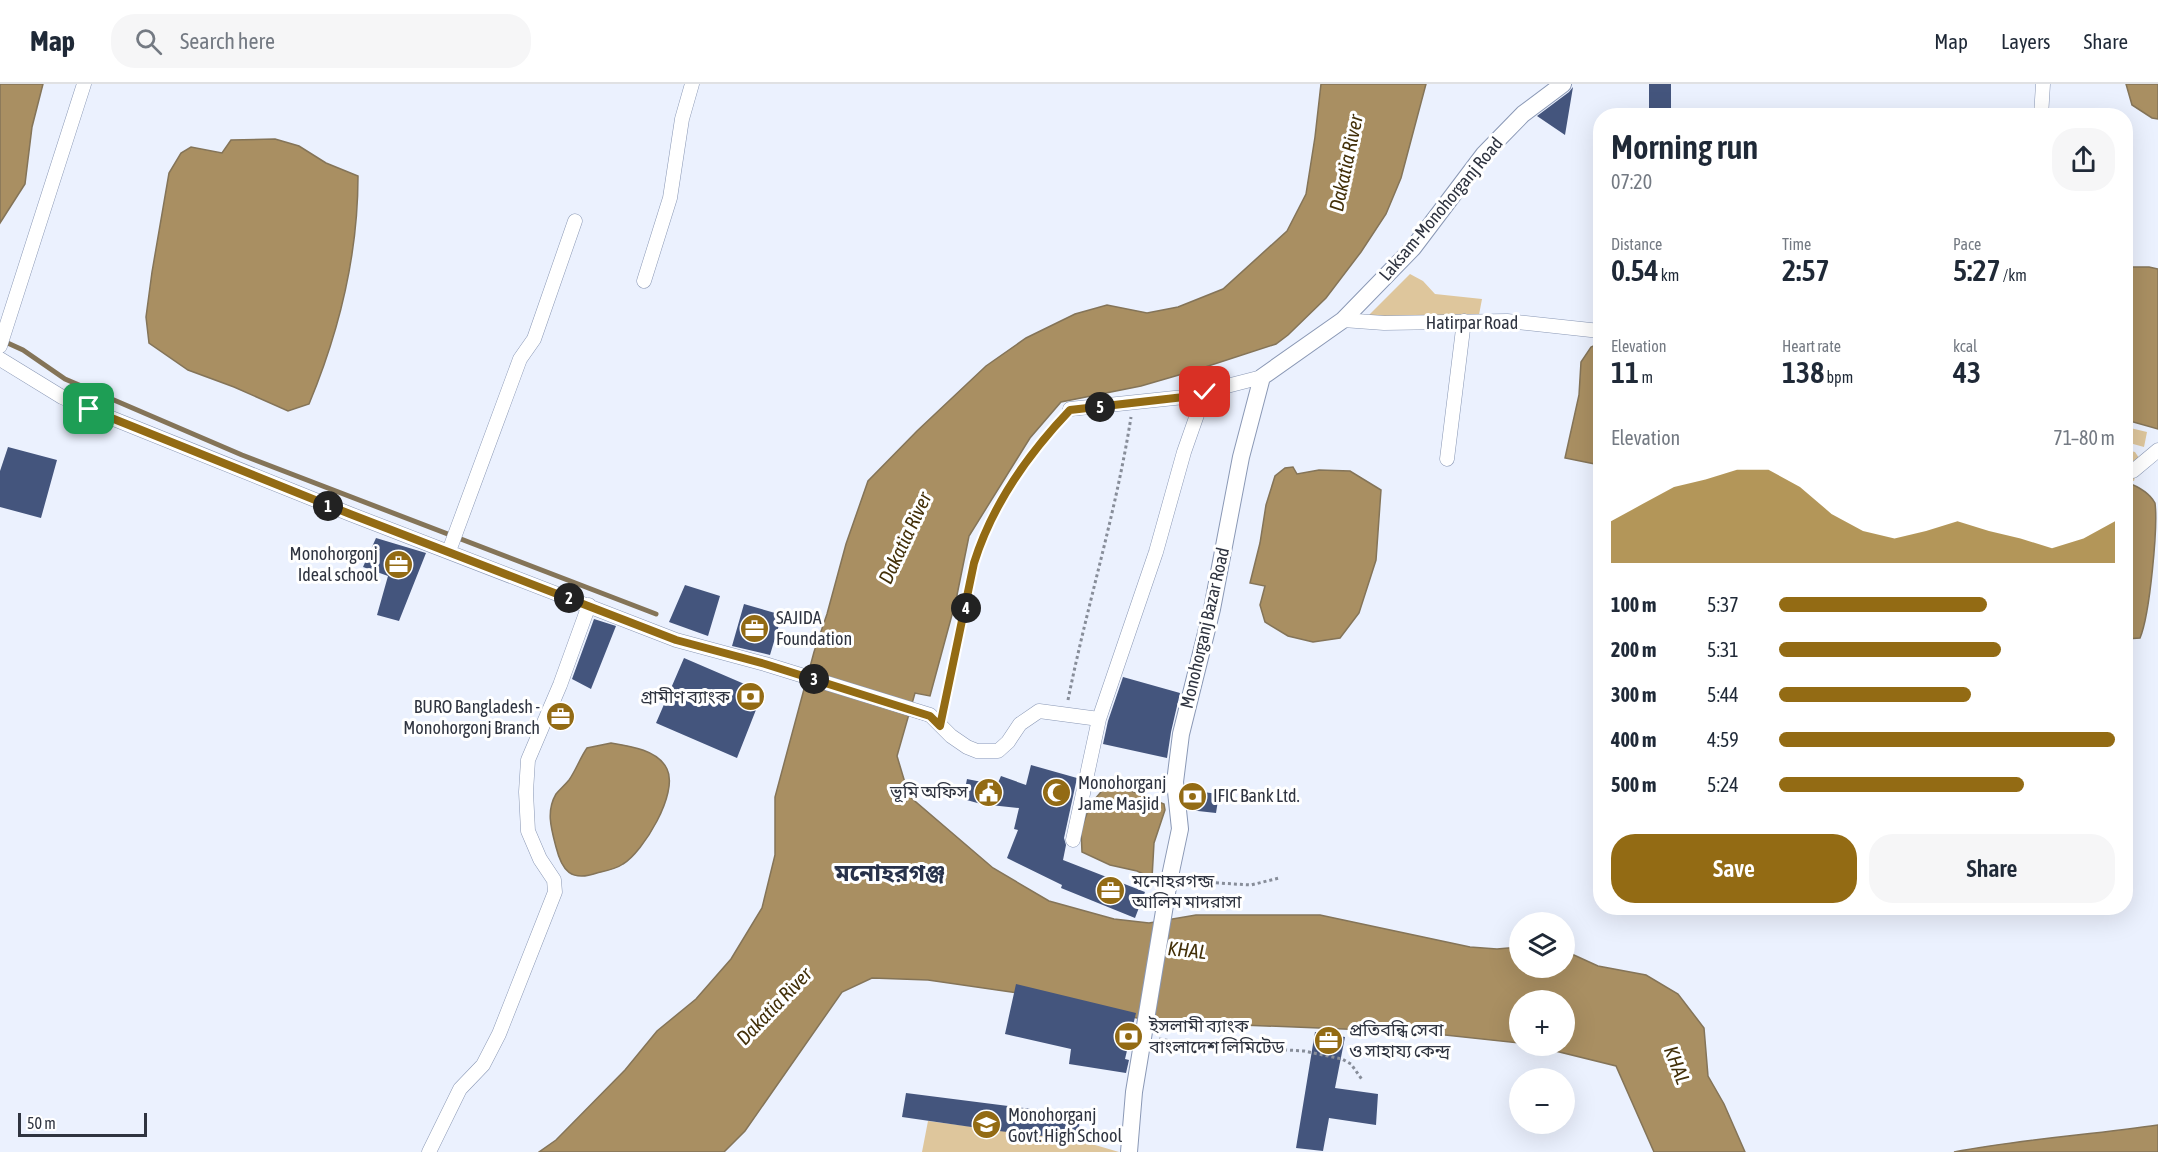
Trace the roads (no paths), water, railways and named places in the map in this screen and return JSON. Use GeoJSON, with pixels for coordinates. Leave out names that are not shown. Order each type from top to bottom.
{"type":"FeatureCollection","features":[{"type":"Feature","properties":{"kind":"street"},"geometry":{"type":"LineString","coordinates":[[0,346],[84,84]]}},
{"type":"Feature","properties":{"kind":"street"},"geometry":{"type":"LineString","coordinates":[[644,281],[670,198],[682,119],[692,84]]}},
{"type":"Feature","properties":{"kind":"street","name":"Laksam-Monohorganj Road"},"geometry":{"type":"LineString","coordinates":[[1262,377],[1344,320],[1413,248],[1484,154],[1523,114],[1563,84]]}},
{"type":"Feature","properties":{"kind":"street"},"geometry":{"type":"LineString","coordinates":[[2042,108],[2043,84]]}},
{"type":"Feature","properties":{"kind":"street"},"geometry":{"type":"LineString","coordinates":[[451,547],[520,359],[534,339],[575,221]]}},
{"type":"Feature","properties":{"kind":"street","name":"Hatirpar Road"},"geometry":{"type":"LineString","coordinates":[[1344,320],[1507,321],[1593,330]]}},
{"type":"Feature","properties":{"kind":"street"},"geometry":{"type":"LineString","coordinates":[[1446,459],[1464,321]]}},
{"type":"Feature","properties":{"kind":"street"},"geometry":{"type":"LineString","coordinates":[[0,359],[62,397],[89,409],[350,514],[451,547],[676,640],[765,664],[930,716],[951,736],[977,751],[998,751],[1008,742],[1020,724],[1039,711],[1099,719]]}},
{"type":"Feature","properties":{"kind":"street"},"geometry":{"type":"LineString","coordinates":[[1070,410],[1184,397],[1262,377]]}},
{"type":"Feature","properties":{"kind":"street","name":"Monohorganj Bazar Road"},"geometry":{"type":"LineString","coordinates":[[1129,1152],[1134,1092],[1169,881],[1180,829],[1175,782],[1180,734],[1212,609],[1241,457],[1262,377]]}},
{"type":"Feature","properties":{"kind":"street"},"geometry":{"type":"LineString","coordinates":[[1073,840],[1099,719],[1156,552],[1184,452],[1205,392]]}},
{"type":"Feature","properties":{"kind":"street"},"geometry":{"type":"LineString","coordinates":[[2133,471],[2158,450]]}},
{"type":"Feature","properties":{"kind":"street"},"geometry":{"type":"LineString","coordinates":[[429,1152],[460,1089],[483,1065],[500,1034],[555,892],[554,880],[540,859],[528,831],[526,792],[528,760],[560,685],[590,605]]}},
{"type":"Feature","properties":{"kind":"water"},"geometry":{"type":"Polygon","coordinates":[[[0,84],[43,84],[32,127],[25,184],[0,223],[0,84]]]}},
{"type":"Feature","properties":{"kind":"water"},"geometry":{"type":"Polygon","coordinates":[[[1321,84],[1426,84],[1401,178],[1386,214],[1326,298],[1288,335],[1276,344],[1196,370],[1141,386],[1061,402],[1030,438],[969,536],[956,600],[930,696],[915,693],[897,756],[909,796],[993,868],[1049,901],[1114,919],[1149,923],[1196,915],[1320,915],[1470,947],[1509,948],[1509,978],[1575,978],[1575,956],[1598,966],[1646,975],[1678,994],[1704,1028],[1708,1076],[1724,1104],[1745,1152],[1654,1152],[1616,1066],[1575,1056],[1575,990],[1509,990],[1509,1042],[1417,1032],[1192,1023],[1137,1018],[1046,997],[928,980],[872,978],[842,992],[745,1131],[724,1152],[539,1152],[556,1140],[625,1070],[657,1031],[696,999],[731,959],[762,908],[775,855],[775,797],[814,652],[846,544],[868,481],[986,366],[1026,338],[1075,314],[1107,305],[1147,313],[1178,307],[1223,289],[1287,231],[1306,194],[1321,84]]]}},
{"type":"Feature","properties":{"kind":"water"},"geometry":{"type":"Polygon","coordinates":[[[2126,84],[2158,84],[2158,119],[2152,118],[2132,105],[2126,84]]]}},
{"type":"Feature","properties":{"kind":"water"},"geometry":{"type":"Polygon","coordinates":[[[275,139],[299,146],[326,163],[358,176],[355,234],[338,321],[309,404],[288,411],[188,370],[149,343],[146,317],[169,173],[181,153],[191,147],[222,153],[231,140],[275,139]]]}},
{"type":"Feature","properties":{"kind":"water"},"geometry":{"type":"Polygon","coordinates":[[[2133,267],[2158,269],[2158,429],[2133,422],[2133,267]]]}},
{"type":"Feature","properties":{"kind":"water"},"geometry":{"type":"Polygon","coordinates":[[[1593,346],[1593,464],[1565,458],[1579,395],[1581,362],[1593,346]]]}},
{"type":"Feature","properties":{"kind":"water"},"geometry":{"type":"Polygon","coordinates":[[[1293,467],[1297,474],[1319,470],[1350,471],[1381,490],[1376,560],[1359,613],[1340,638],[1313,642],[1288,636],[1265,622],[1260,605],[1265,586],[1250,583],[1266,505],[1275,476],[1285,468],[1293,467]]]}},
{"type":"Feature","properties":{"kind":"water"},"geometry":{"type":"Polygon","coordinates":[[[2133,486],[2146,493],[2155,503],[2156,514],[2147,610],[2140,638],[2133,638],[2133,486]]]}},
{"type":"Feature","properties":{"kind":"water"},"geometry":{"type":"Polygon","coordinates":[[[611,743],[643,750],[657,757],[667,769],[668,792],[657,821],[631,857],[620,866],[610,870],[588,875],[574,875],[565,868],[558,855],[551,826],[551,807],[556,794],[569,780],[587,748],[611,743]]]}},
{"type":"Feature","properties":{"kind":"water"},"geometry":{"type":"Polygon","coordinates":[[[1106,786],[1129,790],[1164,804],[1165,810],[1154,843],[1152,878],[1137,871],[1110,865],[1082,852],[1081,830],[1090,805],[1106,786]]]}},
{"type":"Feature","properties":{"kind":"water"},"geometry":{"type":"Polygon","coordinates":[[[2158,1125],[2158,1152],[1954,1152],[2005,1144],[2158,1125]]]}},
{"type":"Feature","properties":{"kind":"waterway"},"geometry":{"type":"LineString","coordinates":[[1,340],[23,350],[65,379],[242,455],[656,614]]}},
{"type":"Feature","properties":{"kind":"place","name":"Monohorgonj Ideal school"},"geometry":{"type":"Point","coordinates":[399,564]}},
{"type":"Feature","properties":{"kind":"place","name":"SAJIDA Foundation"},"geometry":{"type":"Point","coordinates":[755,628]}},
{"type":"Feature","properties":{"kind":"place","name":"গ্রামীণ ব্যাংক"},"geometry":{"type":"Point","coordinates":[751,697]}},
{"type":"Feature","properties":{"kind":"place","name":"BURO Bangladesh - Monohorgonj Branch"},"geometry":{"type":"Point","coordinates":[561,717]}},
{"type":"Feature","properties":{"kind":"place","name":"ভূমি অফিস"},"geometry":{"type":"Point","coordinates":[989,792]}},
{"type":"Feature","properties":{"kind":"place","name":"Monohorganj Jame Masjid"},"geometry":{"type":"Point","coordinates":[1057,793]}},
{"type":"Feature","properties":{"kind":"place","name":"IFIC Bank Ltd."},"geometry":{"type":"Point","coordinates":[1192,796]}},
{"type":"Feature","properties":{"kind":"place","name":"মনোহরগন্জ আলিম মাদরাসা"},"geometry":{"type":"Point","coordinates":[1111,891]}},
{"type":"Feature","properties":{"kind":"place","name":"ইসলামী ব্যাংক বাংলাদেশ লিমিটেড"},"geometry":{"type":"Point","coordinates":[1128,1036]}},
{"type":"Feature","properties":{"kind":"place","name":"প্রতিবন্ধি সেবা ও সাহায্য কেন্দ্র"},"geometry":{"type":"Point","coordinates":[1328,1040]}},
{"type":"Feature","properties":{"kind":"place","name":"Monohorganj Govt. High School"},"geometry":{"type":"Point","coordinates":[987,1125]}},
{"type":"Feature","properties":{"kind":"district","name":"মনোহরগঞ্জ"},"geometry":{"type":"Point","coordinates":[890,873]}},
{"type":"Feature","properties":{"kind":"water label","name":"Dakatia River"},"geometry":{"type":"Point","coordinates":[1346,163]}},
{"type":"Feature","properties":{"kind":"water label","name":"Dakatia River"},"geometry":{"type":"Point","coordinates":[905,538]}},
{"type":"Feature","properties":{"kind":"water label","name":"KHAL"},"geometry":{"type":"Point","coordinates":[1187,950]}},
{"type":"Feature","properties":{"kind":"water label","name":"Dakatia River"},"geometry":{"type":"Point","coordinates":[774,1006]}},
{"type":"Feature","properties":{"kind":"water label","name":"KHAL"},"geometry":{"type":"Point","coordinates":[1677,1065]}}]}
